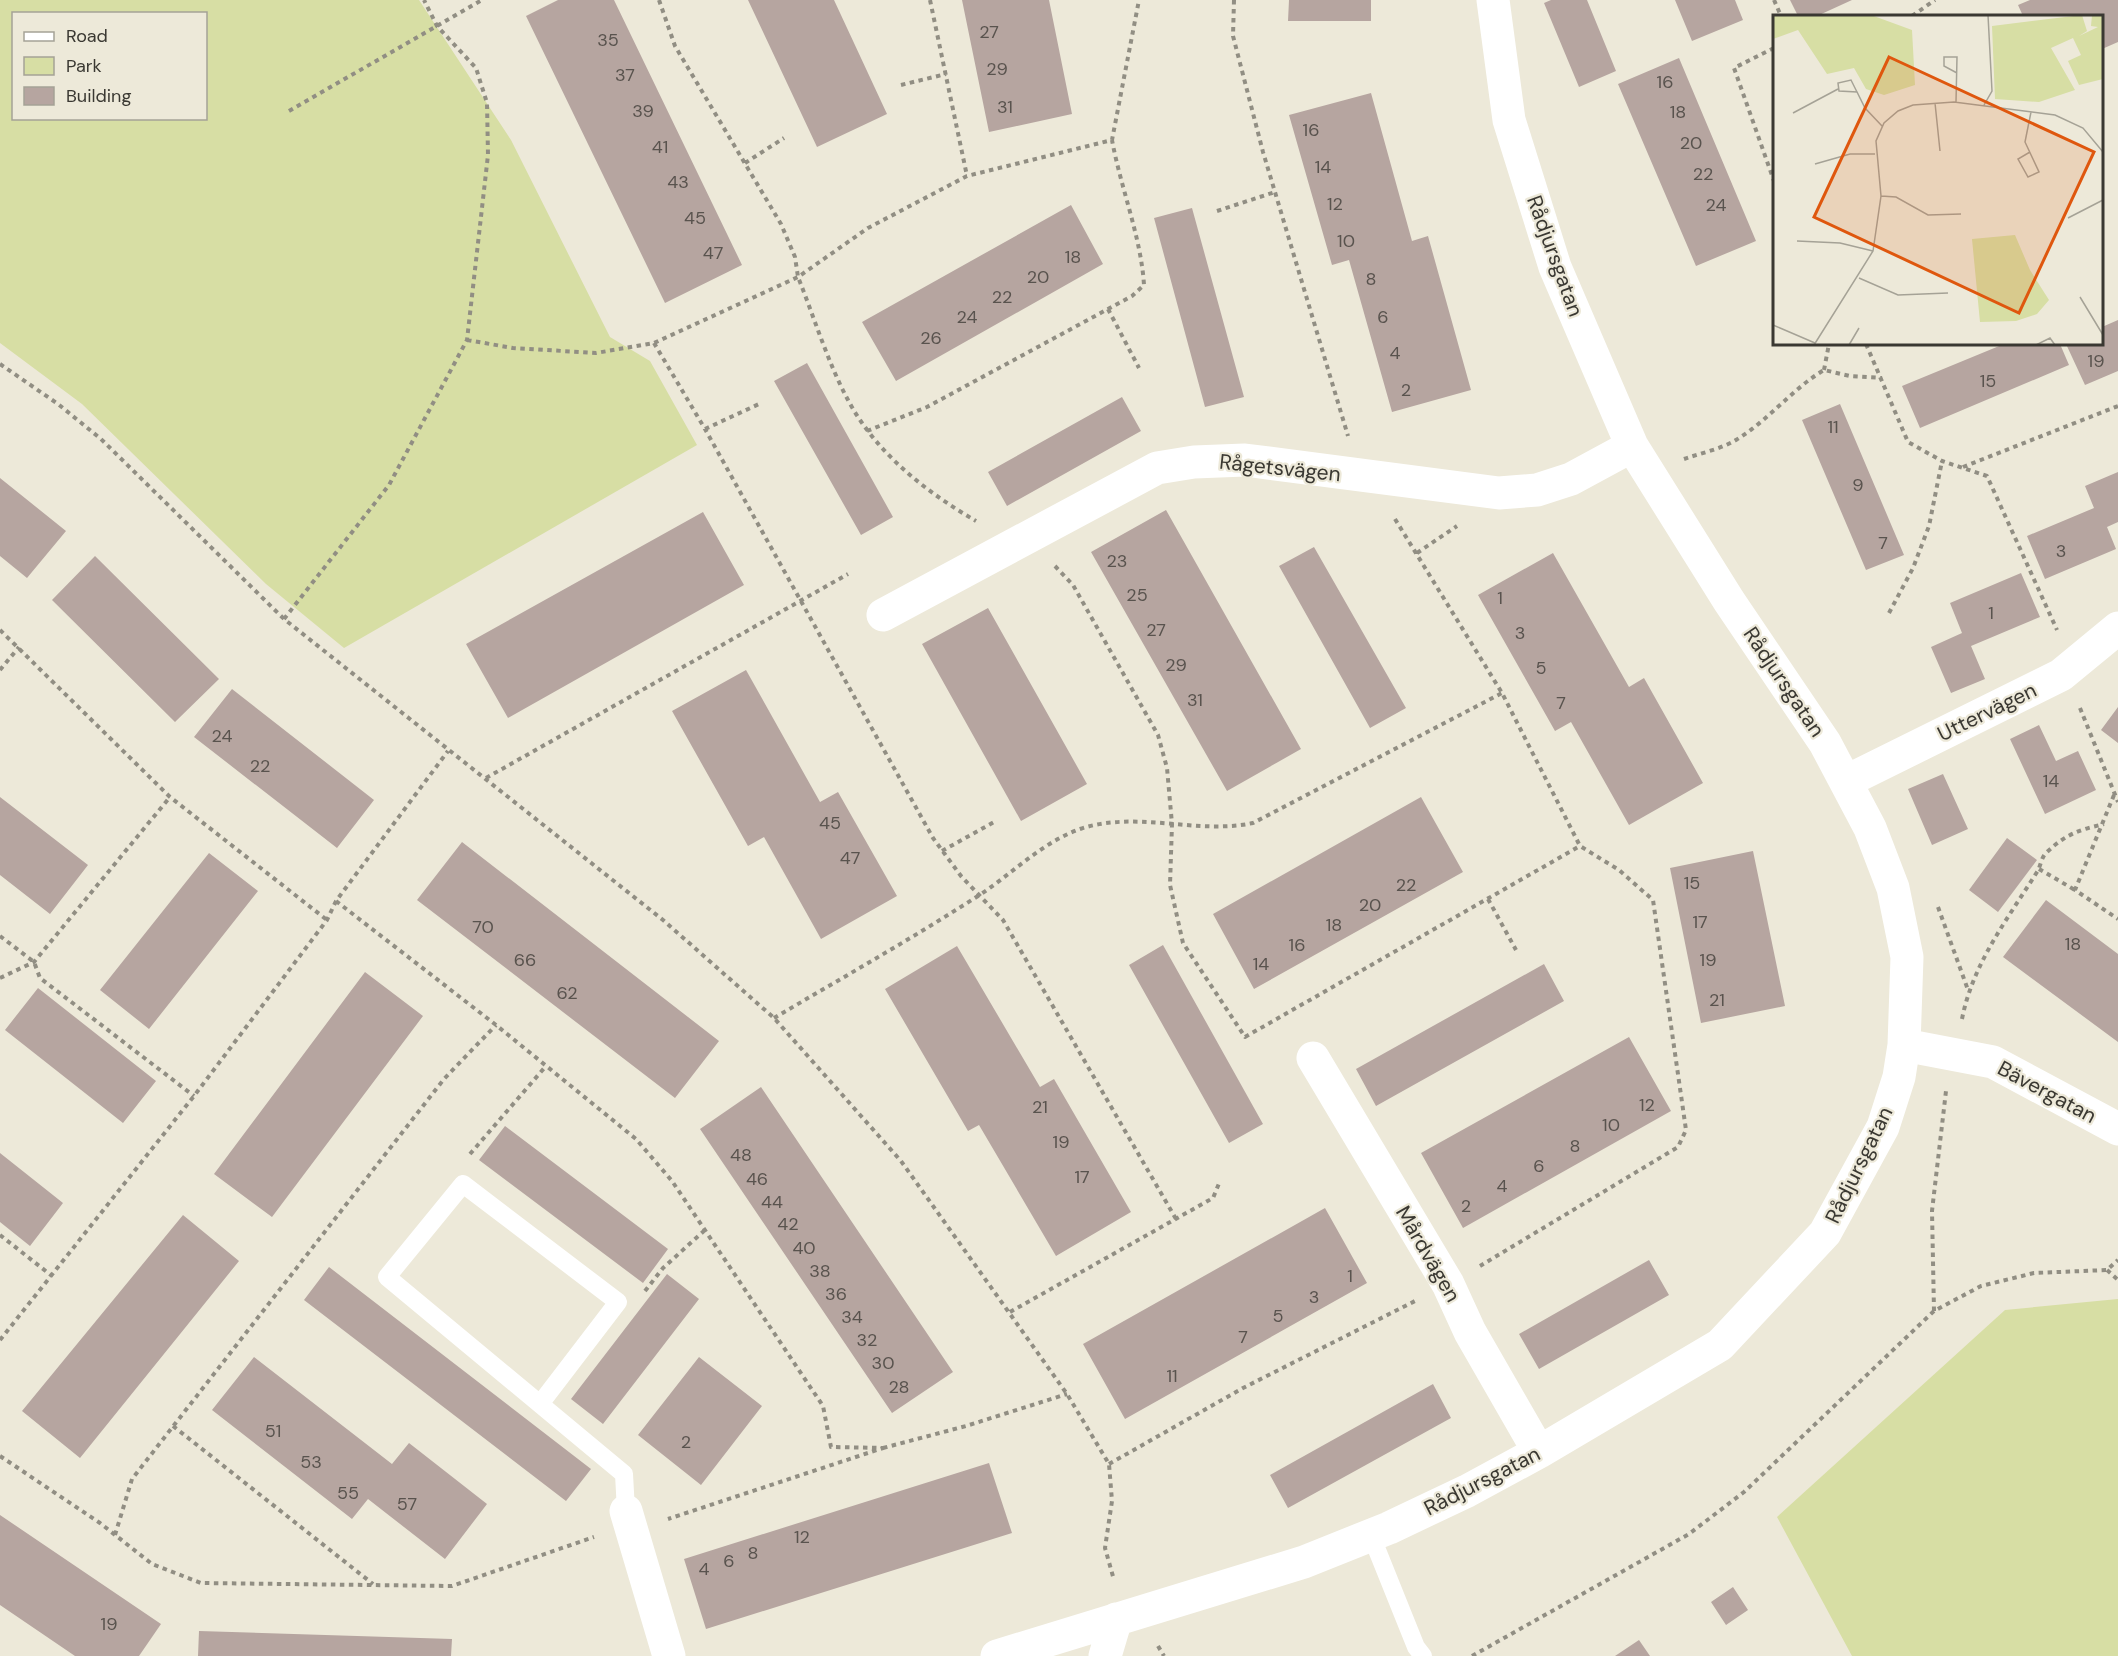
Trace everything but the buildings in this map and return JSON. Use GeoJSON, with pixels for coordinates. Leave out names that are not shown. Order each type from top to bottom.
{"type":"FeatureCollection","features":[{"type":"Feature","properties":{"kind":"street","name":"Rådjursgatan"},"geometry":{"type":"LineString","coordinates":[[997,1656],[1304,1562],[1371,1535],[1467,1491],[1539,1452],[1720,1345],[1825,1233],[1883,1127],[1899,1077],[1904,1045],[1907,957],[1893,888],[1870,828],[1825,742],[1729,601],[1632,446],[1555,267],[1509,120],[1493,0]]}},
{"type":"Feature","properties":{"kind":"street","name":"Rågetsvägen"},"geometry":{"type":"LineString","coordinates":[[883,615],[1157,468],[1194,462],[1245,460],[1360,477],[1498,493],[1537,490],[1571,479],[1632,446]]}},
{"type":"Feature","properties":{"kind":"street","name":"Uttervägen"},"geometry":{"type":"LineString","coordinates":[[1847,781],[2061,675],[2118,628]]}},
{"type":"Feature","properties":{"kind":"street","name":"Bävergatan"},"geometry":{"type":"LineString","coordinates":[[1904,1045],[1993,1062],[2118,1129]]}},
{"type":"Feature","properties":{"kind":"street","name":"Mårdvägen"},"geometry":{"type":"LineString","coordinates":[[1312,1058],[1448,1284],[1470,1332],[1539,1452]]}},
{"type":"Feature","properties":{"kind":"street"},"geometry":{"type":"LineString","coordinates":[[626,1511],[669,1656]]}},
{"type":"Feature","properties":{"kind":"street"},"geometry":{"type":"LineString","coordinates":[[1105,1656],[1126,1616]]}},
{"type":"Feature","properties":{"kind":"lane"},"geometry":{"type":"LineString","coordinates":[[540,1404],[618,1302],[463,1184],[387,1277],[624,1474],[626,1511]]}},
{"type":"Feature","properties":{"kind":"lane"},"geometry":{"type":"LineString","coordinates":[[1371,1535],[1416,1647],[1423,1656]]}},
{"type":"Feature","properties":{"kind":"path"},"geometry":{"type":"LineString","coordinates":[[284,619],[389,485],[467,340],[488,154],[487,103],[476,68],[437,26],[423,0]]}},
{"type":"Feature","properties":{"kind":"path"},"geometry":{"type":"LineString","coordinates":[[289,111],[482,0]]}},
{"type":"Feature","properties":{"kind":"path"},"geometry":{"type":"LineString","coordinates":[[659,0],[675,46],[781,224],[795,257],[798,277],[847,399],[867,431],[934,496],[985,526],[1018,542],[1073,585],[1158,735],[1167,768],[1172,824],[1170,885],[1183,943],[1245,1037],[1580,846]]}},
{"type":"Feature","properties":{"kind":"path"},"geometry":{"type":"LineString","coordinates":[[930,0],[967,176]]}},
{"type":"Feature","properties":{"kind":"path"},"geometry":{"type":"LineString","coordinates":[[867,431],[927,407],[1132,296],[1144,285],[1143,263],[1119,179],[1112,140],[1139,0]]}},
{"type":"Feature","properties":{"kind":"path"},"geometry":{"type":"LineString","coordinates":[[1109,1464],[1243,1388],[1448,1284],[1678,1147],[1686,1130],[1653,900],[1619,870],[1580,846],[1502,693],[1394,518],[1360,477],[1275,192],[1233,36],[1234,0]]}},
{"type":"Feature","properties":{"kind":"path"},"geometry":{"type":"LineString","coordinates":[[1774,0],[1781,15]]}},
{"type":"Feature","properties":{"kind":"path"},"geometry":{"type":"LineString","coordinates":[[1913,15],[1935,0]]}},
{"type":"Feature","properties":{"kind":"path"},"geometry":{"type":"LineString","coordinates":[[1773,48],[1734,68],[1773,179]]}},
{"type":"Feature","properties":{"kind":"path"},"geometry":{"type":"LineString","coordinates":[[901,85],[946,74]]}},
{"type":"Feature","properties":{"kind":"path"},"geometry":{"type":"LineString","coordinates":[[745,164],[784,138]]}},
{"type":"Feature","properties":{"kind":"path"},"geometry":{"type":"LineString","coordinates":[[467,340],[513,348],[587,353],[654,344],[798,277],[868,228],[967,176],[1112,140]]}},
{"type":"Feature","properties":{"kind":"path"},"geometry":{"type":"LineString","coordinates":[[1217,210],[1275,192]]}},
{"type":"Feature","properties":{"kind":"path"},"geometry":{"type":"LineString","coordinates":[[1108,309],[1138,368]]}},
{"type":"Feature","properties":{"kind":"path"},"geometry":{"type":"LineString","coordinates":[[654,344],[705,429],[942,851],[1003,920],[1176,1220]]}},
{"type":"Feature","properties":{"kind":"path"},"geometry":{"type":"LineString","coordinates":[[1829,345],[1824,370],[1850,376],[1882,378]]}},
{"type":"Feature","properties":{"kind":"path"},"geometry":{"type":"LineString","coordinates":[[1866,345],[1908,442],[1942,461],[1987,476],[2073,666],[2080,711],[2118,801]]}},
{"type":"Feature","properties":{"kind":"path"},"geometry":{"type":"LineString","coordinates":[[0,364],[58,404],[101,440],[284,619],[663,920],[774,1018],[901,1161],[1067,1394],[1109,1464],[1112,1501],[1105,1548],[1126,1616],[1164,1656]]}},
{"type":"Feature","properties":{"kind":"path"},"geometry":{"type":"LineString","coordinates":[[705,429],[759,404]]}},
{"type":"Feature","properties":{"kind":"path"},"geometry":{"type":"LineString","coordinates":[[1963,467],[2118,406]]}},
{"type":"Feature","properties":{"kind":"path"},"geometry":{"type":"LineString","coordinates":[[1889,613],[1913,568],[1929,526],[1942,461]]}},
{"type":"Feature","properties":{"kind":"path"},"geometry":{"type":"LineString","coordinates":[[486,778],[848,574]]}},
{"type":"Feature","properties":{"kind":"path"},"geometry":{"type":"LineString","coordinates":[[0,630],[170,797],[327,920]]}},
{"type":"Feature","properties":{"kind":"path"},"geometry":{"type":"LineString","coordinates":[[0,670],[19,647]]}},
{"type":"Feature","properties":{"kind":"path"},"geometry":{"type":"LineString","coordinates":[[774,1018],[979,895],[1053,840],[1082,828],[1125,823],[1235,827],[1253,823],[1502,693]]}},
{"type":"Feature","properties":{"kind":"path"},"geometry":{"type":"LineString","coordinates":[[0,1340],[194,1096],[327,920],[336,901],[448,751]]}},
{"type":"Feature","properties":{"kind":"path"},"geometry":{"type":"LineString","coordinates":[[2075,890],[2089,850],[2104,824],[2115,795]]}},
{"type":"Feature","properties":{"kind":"path"},"geometry":{"type":"LineString","coordinates":[[0,978],[34,962],[170,797]]}},
{"type":"Feature","properties":{"kind":"path"},"geometry":{"type":"LineString","coordinates":[[942,851],[994,822]]}},
{"type":"Feature","properties":{"kind":"path"},"geometry":{"type":"LineString","coordinates":[[1934,1311],[1932,1211],[1947,1085],[1968,990],[1997,930],[2039,869],[2044,854],[2072,832],[2104,824]]}},
{"type":"Feature","properties":{"kind":"path"},"geometry":{"type":"LineString","coordinates":[[2039,869],[2118,919]]}},
{"type":"Feature","properties":{"kind":"path"},"geometry":{"type":"LineString","coordinates":[[1488,899],[1516,950]]}},
{"type":"Feature","properties":{"kind":"path"},"geometry":{"type":"LineString","coordinates":[[1936,902],[1968,990]]}},
{"type":"Feature","properties":{"kind":"path"},"geometry":{"type":"LineString","coordinates":[[0,936],[34,962],[40,978],[194,1096]]}},
{"type":"Feature","properties":{"kind":"path"},"geometry":{"type":"LineString","coordinates":[[115,1535],[132,1479],[444,1079],[496,1025]]}},
{"type":"Feature","properties":{"kind":"path"},"geometry":{"type":"LineString","coordinates":[[463,1184],[470,1154],[546,1066]]}},
{"type":"Feature","properties":{"kind":"path"},"geometry":{"type":"LineString","coordinates":[[1010,1312],[1213,1198],[1220,1181]]}},
{"type":"Feature","properties":{"kind":"path"},"geometry":{"type":"LineString","coordinates":[[618,1302],[638,1299],[663,1268],[705,1230]]}},
{"type":"Feature","properties":{"kind":"path"},"geometry":{"type":"LineString","coordinates":[[0,1236],[52,1276]]}},
{"type":"Feature","properties":{"kind":"path"},"geometry":{"type":"LineString","coordinates":[[1472,1656],[1689,1534],[1744,1492],[1934,1311],[1981,1286],[2034,1273],[2107,1270],[2118,1260]]}},
{"type":"Feature","properties":{"kind":"path"},"geometry":{"type":"LineString","coordinates":[[2107,1270],[2118,1280]]}},
{"type":"Feature","properties":{"kind":"path"},"geometry":{"type":"LineString","coordinates":[[882,1448],[966,1426],[1067,1394]]}},
{"type":"Feature","properties":{"kind":"path"},"geometry":{"type":"LineString","coordinates":[[173,1426],[373,1585]]}},
{"type":"Feature","properties":{"kind":"green space"},"geometry":{"type":"Polygon","coordinates":[[[0,0],[419,0],[511,140],[610,337],[650,361],[697,445],[344,648],[266,584],[82,404],[0,343],[0,0]]]}},
{"type":"Feature","properties":{"kind":"green space"},"geometry":{"type":"Polygon","coordinates":[[[2118,1299],[2118,1656],[1852,1656],[1777,1517],[2005,1310],[2118,1299]]]}}]}
